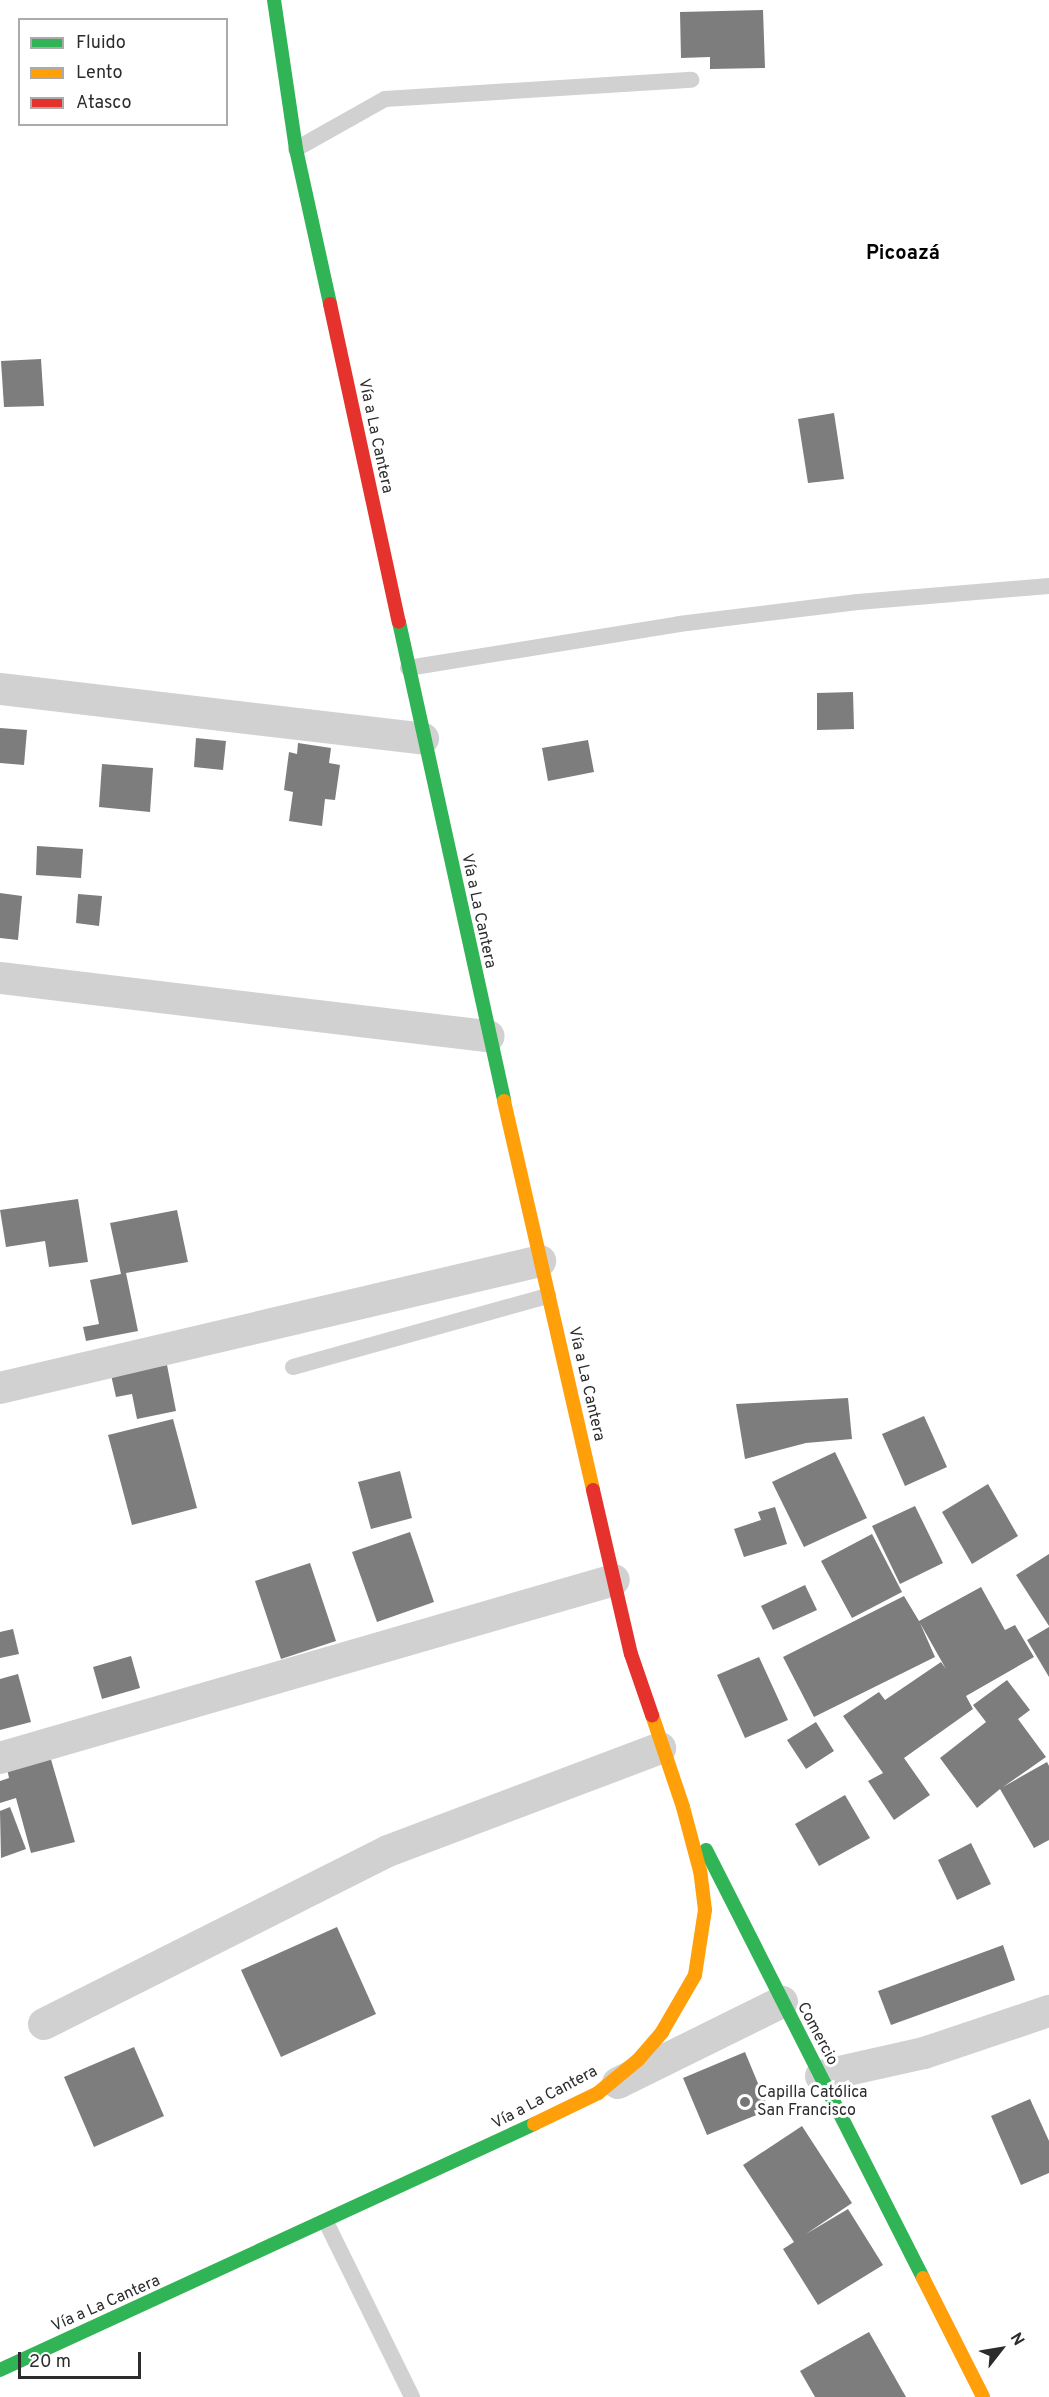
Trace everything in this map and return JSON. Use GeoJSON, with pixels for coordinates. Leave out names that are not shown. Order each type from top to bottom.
{"type":"FeatureCollection","features":[{"type":"Feature","properties":{"kind":"main road","name":"Vía a La Cantera"},"geometry":{"type":"LineString","coordinates":[[0,2370],[326,2223],[598,2093],[638,2060],[662,2032],[680,2005],[694,1975],[702,1942],[705,1910],[700,1871],[683,1807],[660,1748],[631,1654],[423,739],[296,149],[274,0]]}},
{"type":"Feature","properties":{"kind":"main road","name":"Comercio"},"geometry":{"type":"LineString","coordinates":[[660,1748],[715,1870],[983,2397]]}},
{"type":"Feature","properties":{"kind":"street"},"geometry":{"type":"LineString","coordinates":[[0,689],[423,739]]}},
{"type":"Feature","properties":{"kind":"street"},"geometry":{"type":"LineString","coordinates":[[0,978],[489,1036]]}},
{"type":"Feature","properties":{"kind":"street"},"geometry":{"type":"LineString","coordinates":[[0,1388],[540,1261]]}},
{"type":"Feature","properties":{"kind":"street"},"geometry":{"type":"LineString","coordinates":[[0,1758],[614,1580]]}},
{"type":"Feature","properties":{"kind":"street"},"geometry":{"type":"LineString","coordinates":[[44,2024],[388,1851],[660,1748]]}},
{"type":"Feature","properties":{"kind":"street"},"geometry":{"type":"LineString","coordinates":[[598,2093],[782,2002]]}},
{"type":"Feature","properties":{"kind":"street"},"geometry":{"type":"LineString","coordinates":[[821,2076],[924,2053],[1049,2012]]}},
{"type":"Feature","properties":{"kind":"lane"},"geometry":{"type":"LineString","coordinates":[[296,149],[385,99],[691,80]]}},
{"type":"Feature","properties":{"kind":"lane"},"geometry":{"type":"LineString","coordinates":[[408,668],[679,624],[858,602],[1049,586]]}},
{"type":"Feature","properties":{"kind":"lane"},"geometry":{"type":"LineString","coordinates":[[293,1367],[548,1296]]}},
{"type":"Feature","properties":{"kind":"lane"},"geometry":{"type":"LineString","coordinates":[[326,2223],[412,2397]]}},
{"type":"Feature","properties":{"kind":"building"},"geometry":{"type":"Polygon","coordinates":[[[763,10],[765,68],[710,69],[710,57],[681,58],[680,12],[763,10]]]}},
{"type":"Feature","properties":{"kind":"building"},"geometry":{"type":"Polygon","coordinates":[[[41,359],[44,406],[4,407],[1,361],[41,359]]]}},
{"type":"Feature","properties":{"kind":"building"},"geometry":{"type":"Polygon","coordinates":[[[834,413],[844,479],[808,483],[798,419],[834,413]]]}},
{"type":"Feature","properties":{"kind":"building"},"geometry":{"type":"Polygon","coordinates":[[[853,692],[854,729],[817,730],[817,693],[853,692]]]}},
{"type":"Feature","properties":{"kind":"building"},"geometry":{"type":"Polygon","coordinates":[[[0,728],[27,730],[24,765],[0,763],[0,728]]]}},
{"type":"Feature","properties":{"kind":"building"},"geometry":{"type":"Polygon","coordinates":[[[196,738],[226,741],[223,770],[194,767],[196,738]]]}},
{"type":"Feature","properties":{"kind":"building"},"geometry":{"type":"Polygon","coordinates":[[[588,740],[594,772],[548,781],[542,748],[588,740]]]}},
{"type":"Feature","properties":{"kind":"building"},"geometry":{"type":"Polygon","coordinates":[[[298,743],[331,748],[329,763],[340,765],[335,800],[325,799],[322,826],[289,821],[293,792],[284,790],[289,752],[297,754],[298,743]]]}},
{"type":"Feature","properties":{"kind":"building"},"geometry":{"type":"Polygon","coordinates":[[[102,764],[153,768],[150,812],[99,807],[102,764]]]}},
{"type":"Feature","properties":{"kind":"building"},"geometry":{"type":"Polygon","coordinates":[[[37,846],[83,849],[81,878],[36,875],[37,846]]]}},
{"type":"Feature","properties":{"kind":"building"},"geometry":{"type":"Polygon","coordinates":[[[0,893],[22,896],[18,940],[0,938],[0,893]]]}},
{"type":"Feature","properties":{"kind":"building"},"geometry":{"type":"Polygon","coordinates":[[[78,894],[102,896],[99,926],[76,923],[78,894]]]}},
{"type":"Feature","properties":{"kind":"building"},"geometry":{"type":"Polygon","coordinates":[[[78,1199],[88,1262],[49,1267],[45,1241],[6,1247],[0,1210],[78,1199]]]}},
{"type":"Feature","properties":{"kind":"building"},"geometry":{"type":"Polygon","coordinates":[[[177,1210],[188,1262],[126,1273],[138,1331],[86,1341],[83,1327],[99,1324],[90,1280],[121,1274],[110,1223],[177,1210]]]}},
{"type":"Feature","properties":{"kind":"building"},"geometry":{"type":"Polygon","coordinates":[[[167,1365],[176,1411],[137,1419],[132,1394],[116,1397],[111,1375],[167,1365]]]}},
{"type":"Feature","properties":{"kind":"building"},"geometry":{"type":"Polygon","coordinates":[[[848,1398],[852,1439],[806,1443],[745,1459],[736,1404],[848,1398]]]}},
{"type":"Feature","properties":{"kind":"building"},"geometry":{"type":"Polygon","coordinates":[[[924,1416],[947,1467],[905,1486],[882,1434],[924,1416]]]}},
{"type":"Feature","properties":{"kind":"building"},"geometry":{"type":"Polygon","coordinates":[[[173,1419],[197,1508],[132,1525],[108,1435],[173,1419]]]}},
{"type":"Feature","properties":{"kind":"building"},"geometry":{"type":"Polygon","coordinates":[[[835,1452],[867,1518],[804,1547],[772,1482],[835,1452]]]}},
{"type":"Feature","properties":{"kind":"building"},"geometry":{"type":"Polygon","coordinates":[[[400,1471],[412,1518],[371,1529],[358,1482],[400,1471]]]}},
{"type":"Feature","properties":{"kind":"building"},"geometry":{"type":"Polygon","coordinates":[[[988,1484],[1018,1536],[972,1564],[942,1512],[988,1484]]]}},
{"type":"Feature","properties":{"kind":"building"},"geometry":{"type":"Polygon","coordinates":[[[915,1506],[943,1563],[900,1584],[872,1526],[915,1506]]]}},
{"type":"Feature","properties":{"kind":"building"},"geometry":{"type":"Polygon","coordinates":[[[775,1507],[787,1544],[744,1557],[734,1529],[761,1520],[758,1512],[775,1507]]]}},
{"type":"Feature","properties":{"kind":"building"},"geometry":{"type":"Polygon","coordinates":[[[410,1532],[434,1602],[377,1622],[352,1552],[410,1532]]]}},
{"type":"Feature","properties":{"kind":"building"},"geometry":{"type":"Polygon","coordinates":[[[872,1534],[902,1592],[852,1618],[821,1561],[872,1534]]]}},
{"type":"Feature","properties":{"kind":"building"},"geometry":{"type":"Polygon","coordinates":[[[1049,1554],[1049,1626],[1016,1575],[1049,1554]]]}},
{"type":"Feature","properties":{"kind":"building"},"geometry":{"type":"Polygon","coordinates":[[[310,1563],[336,1641],[281,1659],[255,1581],[310,1563]]]}},
{"type":"Feature","properties":{"kind":"building"},"geometry":{"type":"Polygon","coordinates":[[[805,1585],[817,1610],[773,1630],[761,1606],[805,1585]]]}},
{"type":"Feature","properties":{"kind":"building"},"geometry":{"type":"Polygon","coordinates":[[[981,1587],[1005,1630],[1015,1625],[1034,1657],[966,1696],[973,1709],[904,1758],[930,1795],[894,1820],[868,1781],[883,1773],[843,1716],[879,1692],[885,1700],[941,1662],[946,1669],[920,1623],[935,1657],[814,1717],[783,1657],[904,1596],[919,1621],[981,1587]]]}},
{"type":"Feature","properties":{"kind":"building"},"geometry":{"type":"Polygon","coordinates":[[[1049,1627],[1049,1677],[1027,1640],[1049,1627]]]}},
{"type":"Feature","properties":{"kind":"building"},"geometry":{"type":"Polygon","coordinates":[[[13,1629],[19,1654],[0,1658],[0,1632],[13,1629]]]}},
{"type":"Feature","properties":{"kind":"building"},"geometry":{"type":"Polygon","coordinates":[[[131,1656],[140,1688],[102,1699],[93,1667],[131,1656]]]}},
{"type":"Feature","properties":{"kind":"building"},"geometry":{"type":"Polygon","coordinates":[[[759,1657],[788,1720],[745,1738],[717,1675],[759,1657]]]}},
{"type":"Feature","properties":{"kind":"building"},"geometry":{"type":"Polygon","coordinates":[[[18,1674],[31,1722],[0,1730],[0,1679],[18,1674]]]}},
{"type":"Feature","properties":{"kind":"building"},"geometry":{"type":"Polygon","coordinates":[[[1007,1680],[1030,1710],[1018,1719],[1046,1757],[1003,1787],[1047,1762],[1049,1766],[1049,1840],[1034,1848],[1000,1789],[977,1808],[940,1758],[986,1722],[973,1705],[1007,1680]]]}},
{"type":"Feature","properties":{"kind":"building"},"geometry":{"type":"Polygon","coordinates":[[[816,1722],[834,1751],[806,1769],[787,1740],[816,1722]]]}},
{"type":"Feature","properties":{"kind":"building"},"geometry":{"type":"Polygon","coordinates":[[[50,1756],[75,1842],[31,1853],[16,1798],[0,1803],[0,1781],[9,1778],[7,1768],[50,1756]]]}},
{"type":"Feature","properties":{"kind":"building"},"geometry":{"type":"Polygon","coordinates":[[[845,1795],[870,1838],[819,1866],[795,1824],[845,1795]]]}},
{"type":"Feature","properties":{"kind":"building"},"geometry":{"type":"Polygon","coordinates":[[[10,1807],[26,1849],[1,1858],[0,1811],[10,1807]]]}},
{"type":"Feature","properties":{"kind":"building"},"geometry":{"type":"Polygon","coordinates":[[[971,1843],[991,1884],[957,1900],[938,1860],[971,1843]]]}},
{"type":"Feature","properties":{"kind":"building"},"geometry":{"type":"Polygon","coordinates":[[[337,1927],[376,2014],[281,2057],[241,1970],[337,1927]]]}},
{"type":"Feature","properties":{"kind":"building"},"geometry":{"type":"Polygon","coordinates":[[[1003,1945],[1015,1980],[891,2025],[878,1991],[1003,1945]]]}},
{"type":"Feature","properties":{"kind":"building"},"geometry":{"type":"Polygon","coordinates":[[[134,2047],[164,2116],[94,2147],[64,2077],[134,2047]]]}},
{"type":"Feature","properties":{"kind":"building"},"geometry":{"type":"Polygon","coordinates":[[[745,2052],[769,2110],[707,2135],[683,2078],[745,2052]]]}},
{"type":"Feature","properties":{"kind":"building"},"geometry":{"type":"Polygon","coordinates":[[[1030,2099],[1049,2141],[1049,2173],[1021,2185],[991,2116],[1030,2099]]]}},
{"type":"Feature","properties":{"kind":"building"},"geometry":{"type":"Polygon","coordinates":[[[802,2126],[852,2203],[806,2234],[848,2209],[883,2265],[818,2305],[783,2249],[794,2242],[743,2165],[802,2126]]]}},
{"type":"Feature","properties":{"kind":"building"},"geometry":{"type":"Polygon","coordinates":[[[869,2332],[906,2397],[815,2397],[800,2371],[869,2332]]]}},
{"type":"Feature","properties":{"kind":"traffic: fast"},"geometry":{"type":"LineString","coordinates":[[274,0],[296,149],[330,304]]}},
{"type":"Feature","properties":{"kind":"traffic: fast"},"geometry":{"type":"LineString","coordinates":[[399,622],[504,1101]]}},
{"type":"Feature","properties":{"kind":"traffic: fast"},"geometry":{"type":"LineString","coordinates":[[706,1850],[923,2278]]}},
{"type":"Feature","properties":{"kind":"traffic: fast"},"geometry":{"type":"LineString","coordinates":[[0,2370],[534,2124]]}},
{"type":"Feature","properties":{"kind":"traffic: slow"},"geometry":{"type":"LineString","coordinates":[[504,1101],[593,1490]]}},
{"type":"Feature","properties":{"kind":"traffic: slow"},"geometry":{"type":"LineString","coordinates":[[534,2124],[598,2093],[638,2060],[662,2032],[695,1975],[705,1910],[700,1871],[683,1807],[652,1715]]}},
{"type":"Feature","properties":{"kind":"traffic: slow"},"geometry":{"type":"LineString","coordinates":[[923,2278],[983,2397]]}},
{"type":"Feature","properties":{"kind":"traffic: jam"},"geometry":{"type":"LineString","coordinates":[[330,304],[399,622]]}},
{"type":"Feature","properties":{"kind":"traffic: jam"},"geometry":{"type":"LineString","coordinates":[[593,1490],[631,1654],[652,1715]]}},
{"type":"Feature","properties":{"kind":"place","name":"Capilla Católica San Francisco"},"geometry":{"type":"Point","coordinates":[745,2102]}},
{"type":"Feature","properties":{"kind":"district","name":"Picoazá"},"geometry":{"type":"Point","coordinates":[903,254]}}]}
